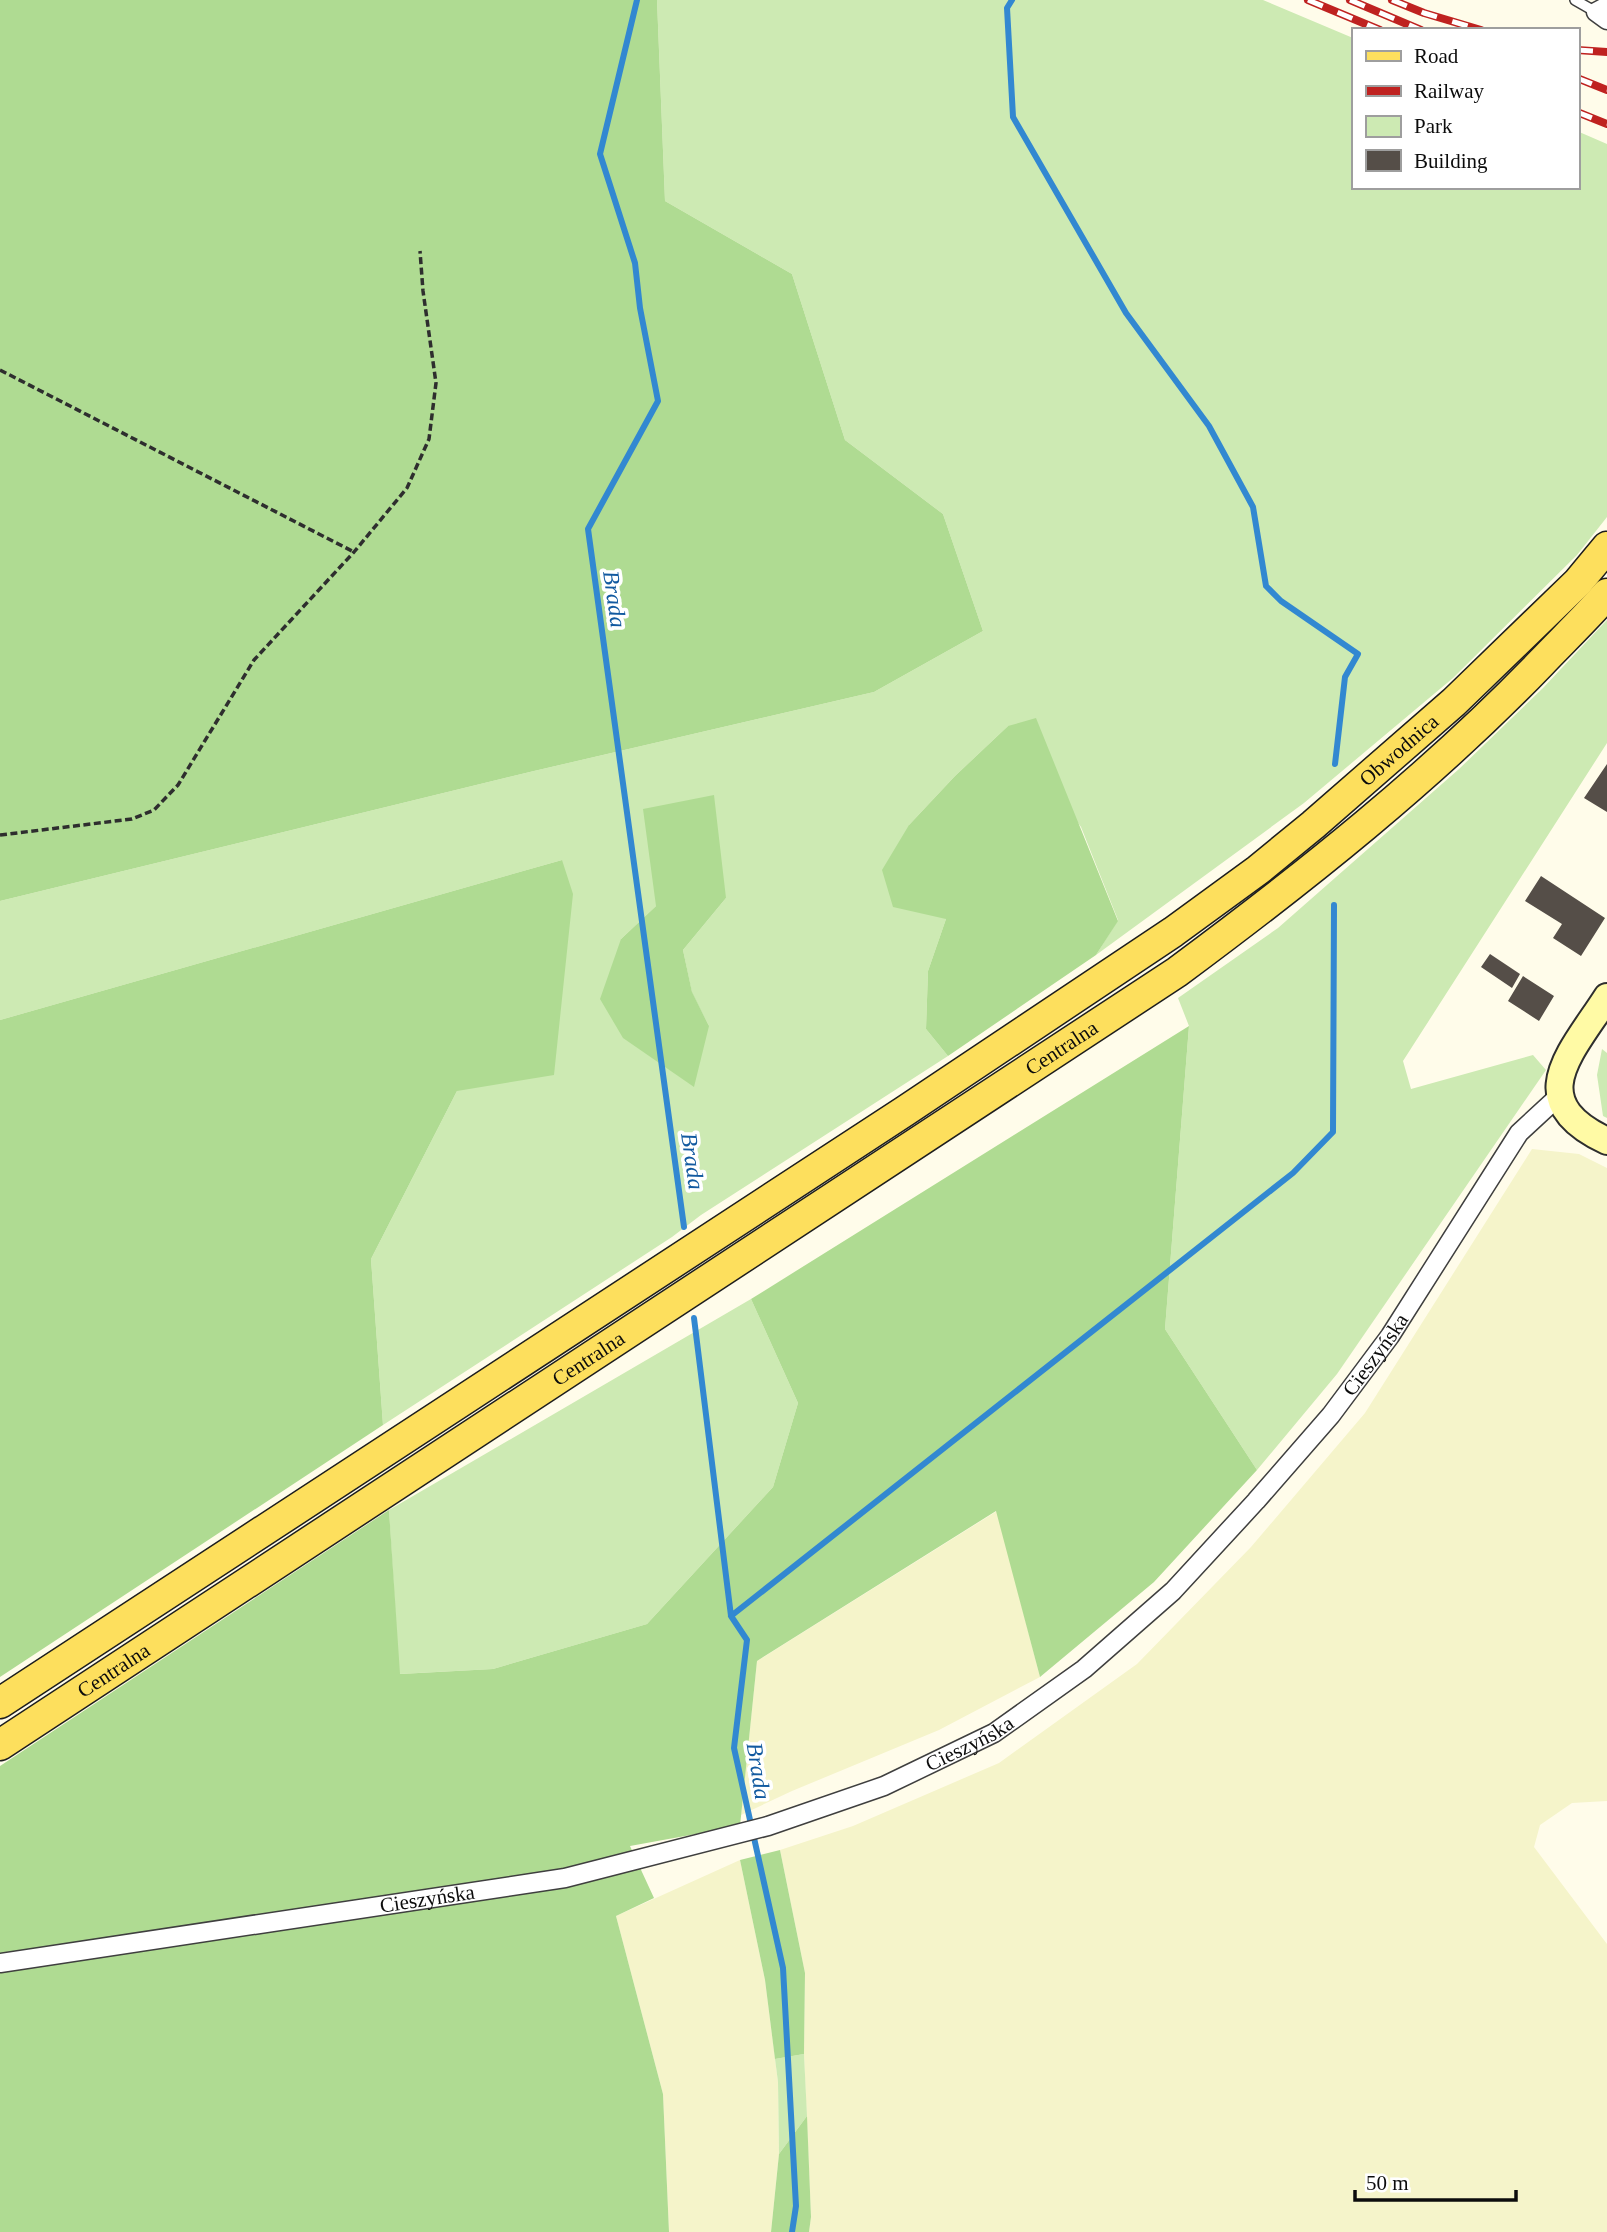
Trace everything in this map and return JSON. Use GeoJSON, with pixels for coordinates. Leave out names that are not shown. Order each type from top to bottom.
{"type":"FeatureCollection","features":[{"type":"Feature","properties":{"kind":"main road","name":"Obwodnica"},"geometry":{"type":"LineString","coordinates":[[1173,932],[1258,870],[1349,795],[1444,711],[1578,582],[1607,547]]}},
{"type":"Feature","properties":{"kind":"main road","name":"Obwodnica"},"geometry":{"type":"LineString","coordinates":[[1177,972],[1271,902],[1423,776],[1485,721],[1607,594]]}},
{"type":"Feature","properties":{"kind":"main road","name":"Centralna"},"geometry":{"type":"LineString","coordinates":[[0,1703],[1173,932]]}},
{"type":"Feature","properties":{"kind":"main road","name":"Centralna"},"geometry":{"type":"LineString","coordinates":[[0,1745],[1177,972]]}},
{"type":"Feature","properties":{"kind":"street"},"geometry":{"type":"LineString","coordinates":[[1607,997],[1560,1072],[1559,1096],[1578,1126],[1607,1141]]}},
{"type":"Feature","properties":{"kind":"street","name":"Cieszyńska"},"geometry":{"type":"LineString","coordinates":[[0,1963],[565,1878],[768,1826],[884,1786],[995,1733],[1084,1669],[1173,1591],[1256,1501],[1331,1415],[1390,1336],[1519,1133],[1559,1096]]}},
{"type":"Feature","properties":{"kind":"lane"},"geometry":{"type":"LineString","coordinates":[[1576,0],[1603,13]]}},
{"type":"Feature","properties":{"kind":"path"},"geometry":{"type":"LineString","coordinates":[[0,835],[132,819],[154,810],[178,785],[254,660],[355,552],[407,488],[429,439],[436,383],[420,251]]}},
{"type":"Feature","properties":{"kind":"path"},"geometry":{"type":"LineString","coordinates":[[0,370],[355,552]]}},
{"type":"Feature","properties":{"kind":"green space"},"geometry":{"type":"Polygon","coordinates":[[[0,0],[657,0],[665,201],[792,274],[845,440],[943,514],[983,631],[874,692],[534,771],[0,901],[0,0]]]}},
{"type":"Feature","properties":{"kind":"green space"},"geometry":{"type":"Polygon","coordinates":[[[657,0],[1263,0],[1352,38],[1352,189],[1579,189],[1579,132],[1607,144],[1607,517],[1577,555],[1453,678],[1304,803],[1096,955],[1118,920],[1081,827],[1008,726],[955,776],[909,825],[946,919],[928,971],[926,1029],[948,1056],[383,1425],[371,1259],[457,1091],[562,860],[0,1020],[0,901],[534,771],[874,692],[983,631],[943,514],[845,440],[792,274],[665,201],[657,0]],[[726,898],[656,906],[621,939],[709,1026],[692,993],[683,950],[726,898]]]}},
{"type":"Feature","properties":{"kind":"green space"},"geometry":{"type":"Polygon","coordinates":[[[1607,620],[1607,743],[1403,1061],[1411,1089],[1533,1055],[1546,1070],[1337,1374],[1257,1470],[1165,1329],[1189,1026],[1178,998],[1278,928],[1459,769],[1543,688],[1607,620]]]}},
{"type":"Feature","properties":{"kind":"green space"},"geometry":{"type":"Polygon","coordinates":[[[1036,718],[1118,921],[1096,955],[948,1056],[926,1029],[928,971],[946,919],[893,907],[882,870],[909,825],[955,776],[1008,726],[1036,718]]]}},
{"type":"Feature","properties":{"kind":"green space"},"geometry":{"type":"Polygon","coordinates":[[[714,795],[726,898],[683,950],[692,992],[709,1026],[694,1087],[623,1038],[600,999],[621,939],[656,906],[643,809],[714,795]]]}},
{"type":"Feature","properties":{"kind":"green space"},"geometry":{"type":"Polygon","coordinates":[[[562,860],[573,894],[554,1075],[457,1091],[371,1259],[383,1425],[0,1677],[0,1020],[562,860]]]}},
{"type":"Feature","properties":{"kind":"green space"},"geometry":{"type":"Polygon","coordinates":[[[1189,1026],[1165,1329],[1257,1470],[1154,1582],[1040,1677],[996,1511],[757,1661],[740,1826],[630,1846],[654,1898],[616,1916],[663,2094],[669,2232],[0,2232],[0,1766],[389,1510],[400,1674],[493,1669],[647,1624],[773,1487],[798,1403],[751,1299],[1189,1026]]]}},
{"type":"Feature","properties":{"kind":"green space"},"geometry":{"type":"Polygon","coordinates":[[[1602,1049],[1607,1053],[1607,1118],[1603,1116],[1597,1075],[1602,1049]]]}},
{"type":"Feature","properties":{"kind":"green space"},"geometry":{"type":"Polygon","coordinates":[[[1532,1149],[1579,1154],[1607,1168],[1607,1801],[1572,1803],[1540,1825],[1534,1847],[1607,1944],[1607,2232],[809,2232],[811,2216],[804,2054],[805,1973],[780,1850],[853,1826],[999,1763],[1137,1664],[1251,1547],[1365,1413],[1532,1149]]]}},
{"type":"Feature","properties":{"kind":"green space"},"geometry":{"type":"Polygon","coordinates":[[[751,1299],[798,1403],[773,1487],[647,1624],[493,1669],[399,1674],[389,1510],[751,1299]]]}},
{"type":"Feature","properties":{"kind":"green space"},"geometry":{"type":"Polygon","coordinates":[[[997,1511],[1040,1677],[939,1730],[741,1815],[757,1661],[997,1511]]]}},
{"type":"Feature","properties":{"kind":"green space"},"geometry":{"type":"Polygon","coordinates":[[[780,1850],[805,1973],[804,2054],[775,2059],[765,1980],[740,1860],[780,1850]]]}},
{"type":"Feature","properties":{"kind":"green space"},"geometry":{"type":"Polygon","coordinates":[[[740,1860],[765,1980],[778,2082],[779,2154],[771,2232],[669,2232],[663,2094],[616,1916],[740,1860]]]}},
{"type":"Feature","properties":{"kind":"green space"},"geometry":{"type":"Polygon","coordinates":[[[804,2054],[807,2116],[779,2154],[775,2059],[804,2054]]]}},
{"type":"Feature","properties":{"kind":"green space"},"geometry":{"type":"Polygon","coordinates":[[[807,2116],[811,2217],[809,2232],[771,2232],[779,2154],[807,2116]]]}},
{"type":"Feature","properties":{"kind":"building"},"geometry":{"type":"Polygon","coordinates":[[[1607,764],[1607,812],[1584,798],[1607,764]]]}},
{"type":"Feature","properties":{"kind":"building"},"geometry":{"type":"Polygon","coordinates":[[[1541,876],[1605,918],[1581,956],[1553,938],[1562,924],[1525,901],[1541,876]]]}},
{"type":"Feature","properties":{"kind":"building"},"geometry":{"type":"Polygon","coordinates":[[[1490,954],[1520,974],[1512,988],[1481,967],[1490,954]]]}},
{"type":"Feature","properties":{"kind":"building"},"geometry":{"type":"Polygon","coordinates":[[[1523,976],[1554,996],[1539,1021],[1508,1001],[1523,976]]]}},
{"type":"Feature","properties":{"kind":"waterway","name":"Brada"},"geometry":{"type":"LineString","coordinates":[[637,0],[600,154],[635,263],[640,308],[658,401],[588,529],[684,1227]]}},
{"type":"Feature","properties":{"kind":"waterway"},"geometry":{"type":"LineString","coordinates":[[1012,0],[1007,8],[1013,117],[1126,313],[1209,426],[1253,507],[1266,586],[1281,601],[1358,654],[1345,677],[1335,764]]}},
{"type":"Feature","properties":{"kind":"waterway"},"geometry":{"type":"LineString","coordinates":[[731,1616],[1293,1173],[1333,1132],[1334,905]]}},
{"type":"Feature","properties":{"kind":"waterway","name":"Brada"},"geometry":{"type":"LineString","coordinates":[[694,1318],[731,1616],[747,1640],[734,1748],[783,1968],[796,2206],[792,2232]]}},
{"type":"Feature","properties":{"kind":"railway"},"geometry":{"type":"LineString","coordinates":[[1308,0],[1375,28]]}},
{"type":"Feature","properties":{"kind":"railway"},"geometry":{"type":"LineString","coordinates":[[1350,0],[1416,28]]}},
{"type":"Feature","properties":{"kind":"railway"},"geometry":{"type":"LineString","coordinates":[[1392,0],[1474,28]]}},
{"type":"Feature","properties":{"kind":"railway"},"geometry":{"type":"LineString","coordinates":[[1579,50],[1607,52]]}},
{"type":"Feature","properties":{"kind":"railway"},"geometry":{"type":"LineString","coordinates":[[1579,79],[1607,90]]}},
{"type":"Feature","properties":{"kind":"railway"},"geometry":{"type":"LineString","coordinates":[[1579,113],[1607,124]]}}]}
